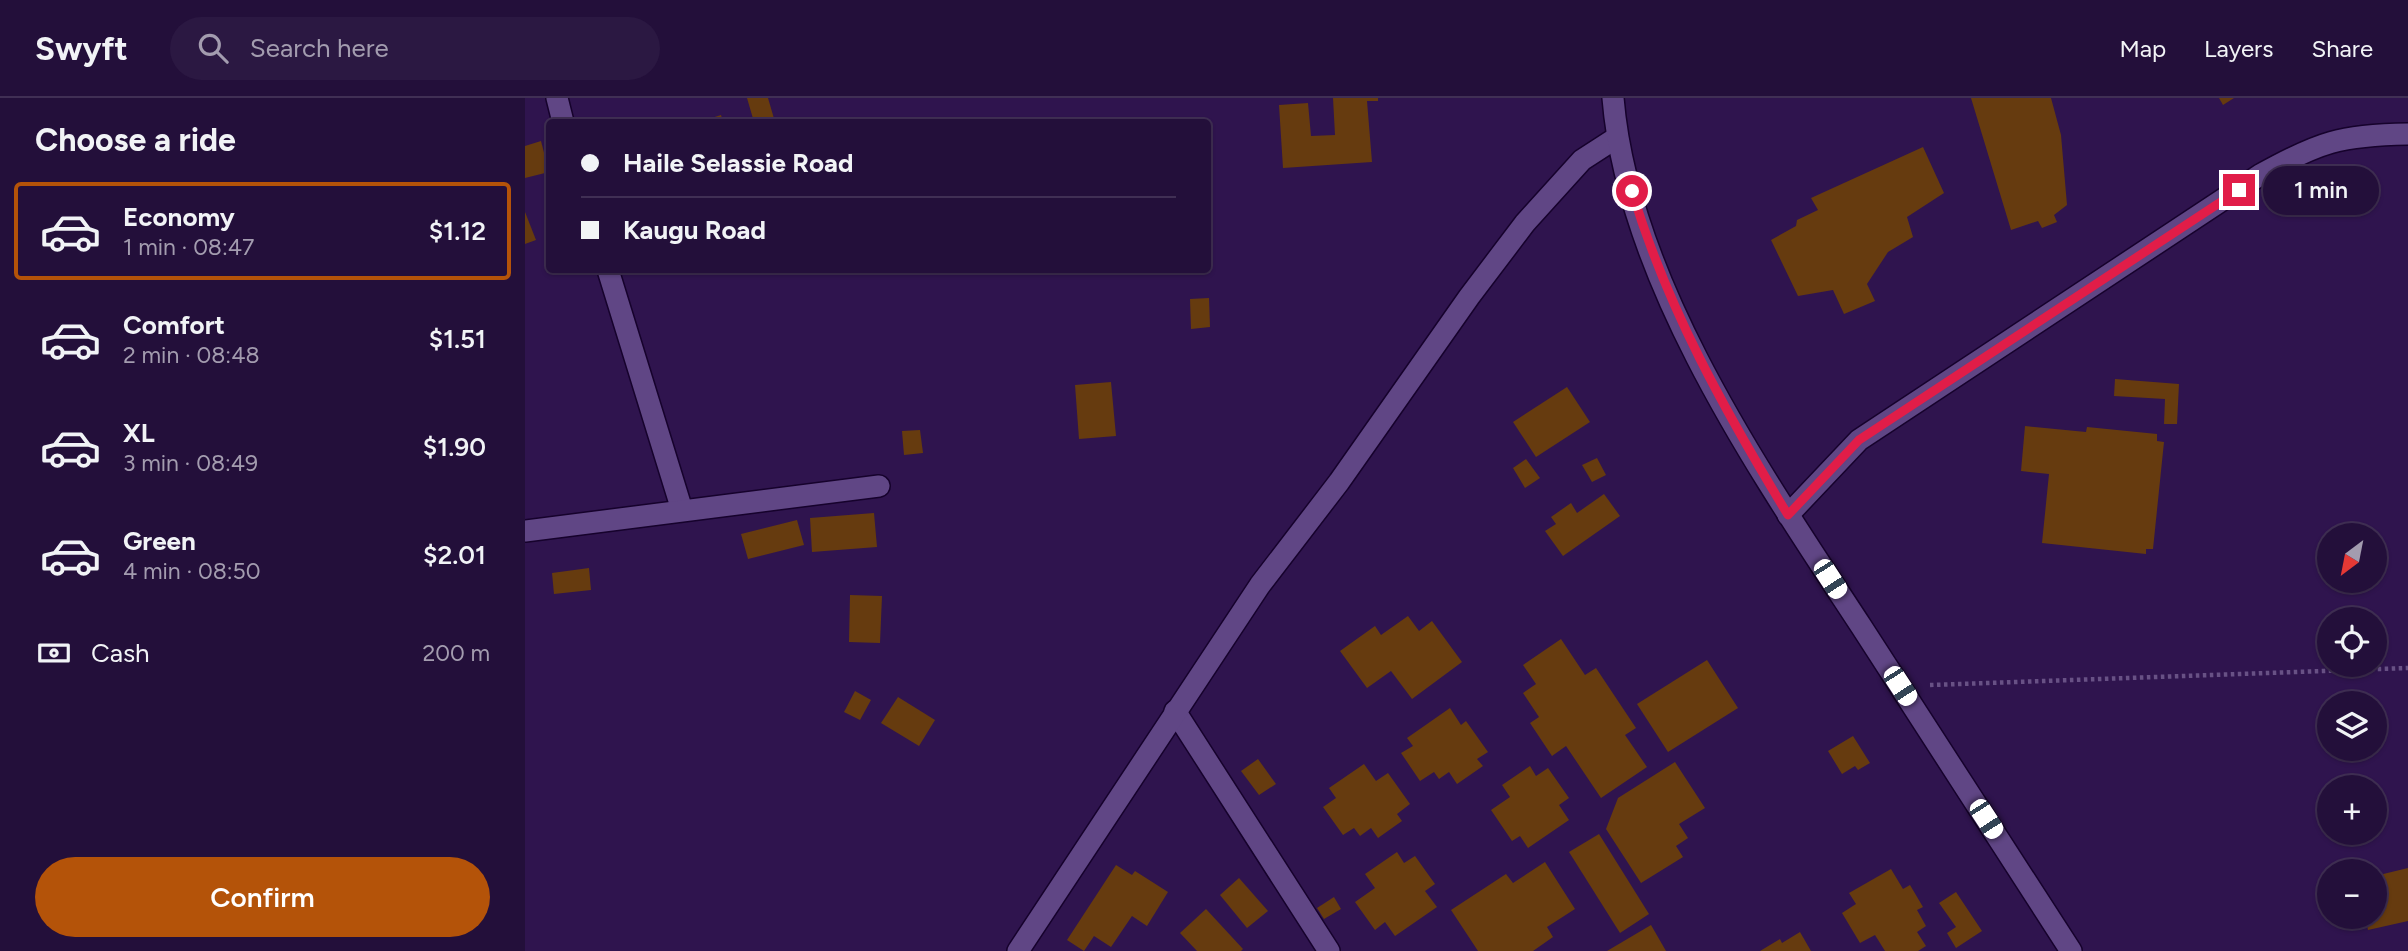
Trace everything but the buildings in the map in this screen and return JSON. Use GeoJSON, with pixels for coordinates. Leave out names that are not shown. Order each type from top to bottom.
{"type":"FeatureCollection","features":[{"type":"Feature","properties":{"kind":"street"},"geometry":{"type":"LineString","coordinates":[[557,98],[562,119]]}},
{"type":"Feature","properties":{"kind":"street"},"geometry":{"type":"LineString","coordinates":[[1613,98],[1616,138],[1648,244],[1683,327],[1725,412],[1788,515],[2071,951]]}},
{"type":"Feature","properties":{"kind":"street"},"geometry":{"type":"LineString","coordinates":[[1788,515],[1859,440],[2260,175],[2308,148],[2357,135],[2408,134]]}},
{"type":"Feature","properties":{"kind":"street"},"geometry":{"type":"LineString","coordinates":[[1018,951],[1260,585],[1339,482],[1408,381],[1525,223],[1582,160],[1616,138]]}},
{"type":"Feature","properties":{"kind":"street"},"geometry":{"type":"LineString","coordinates":[[609,273],[683,510]]}},
{"type":"Feature","properties":{"kind":"street"},"geometry":{"type":"LineString","coordinates":[[525,531],[879,486]]}},
{"type":"Feature","properties":{"kind":"street"},"geometry":{"type":"LineString","coordinates":[[1175,711],[1328,951]]}},
{"type":"Feature","properties":{"kind":"path"},"geometry":{"type":"LineString","coordinates":[[1900,686],[2408,668]]}},
{"type":"Feature","properties":{"kind":"route"},"geometry":{"type":"LineString","coordinates":[[1632,191],[1648,244],[1683,327],[1725,412],[1788,515],[1859,440],[2239,190]]}}]}
